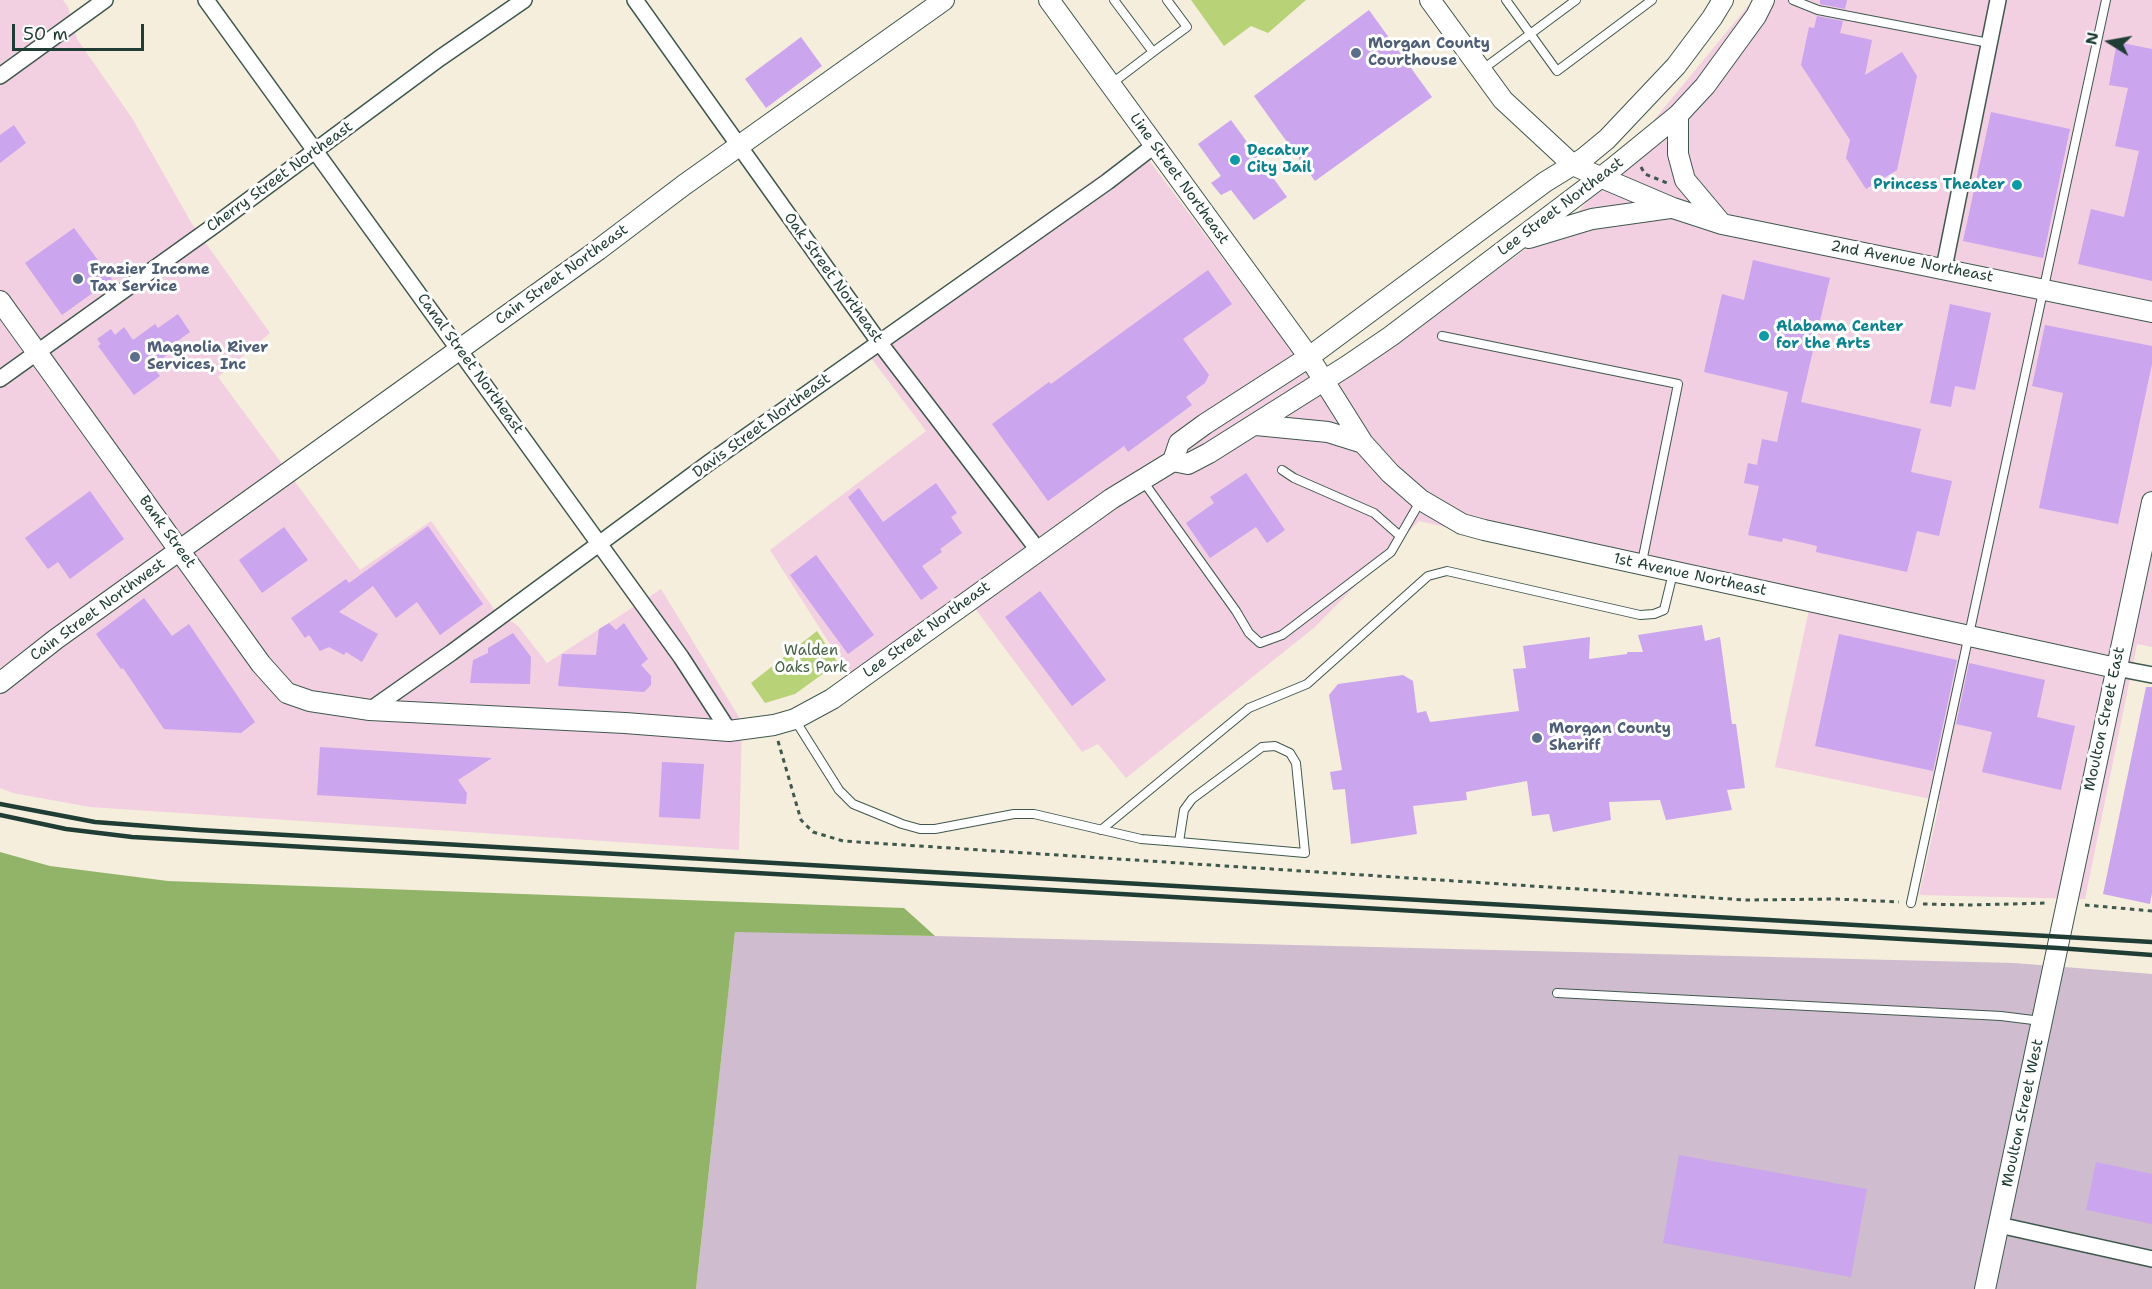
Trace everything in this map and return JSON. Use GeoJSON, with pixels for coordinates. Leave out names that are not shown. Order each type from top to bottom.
{"type":"FeatureCollection","features":[{"type":"Feature","properties":{"kind":"street"},"geometry":{"type":"LineString","coordinates":[[0,76],[105,0]]}},
{"type":"Feature","properties":{"kind":"street","name":"Canal Street Northeast"},"geometry":{"type":"LineString","coordinates":[[206,0],[681,657],[729,731]]}},
{"type":"Feature","properties":{"kind":"street","name":"Cherry Street Northeast"},"geometry":{"type":"LineString","coordinates":[[0,379],[440,58],[524,0]]}},
{"type":"Feature","properties":{"kind":"street","name":"Oak Street Northeast"},"geometry":{"type":"LineString","coordinates":[[635,0],[879,342],[1038,550]]}},
{"type":"Feature","properties":{"kind":"street","name":"Cain Street Northeast"},"geometry":{"type":"LineString","coordinates":[[180,550],[944,0]]}},
{"type":"Feature","properties":{"kind":"street","name":"Line Street Northeast"},"geometry":{"type":"LineString","coordinates":[[1048,0],[1309,357]]}},
{"type":"Feature","properties":{"kind":"street","name":"2nd Avenue Northeast"},"geometry":{"type":"LineString","coordinates":[[1430,0],[1480,71],[1515,112],[1573,165],[1600,177],[1673,208],[1722,224],[2152,312]]}},
{"type":"Feature","properties":{"kind":"street","name":"Lee Street Northeast"},"geometry":{"type":"LineString","coordinates":[[1173,462],[1179,442],[1309,357],[1545,182],[1573,165],[1607,139],[1694,44],[1722,0]]}},
{"type":"Feature","properties":{"kind":"street","name":"Lee Street Northeast"},"geometry":{"type":"LineString","coordinates":[[370,710],[625,723],[729,731],[774,725],[795,719],[832,699],[1111,499],[1173,462],[1188,464],[1256,425],[1391,336],[1515,243],[1678,115],[1705,86],[1764,0]]}},
{"type":"Feature","properties":{"kind":"street"},"geometry":{"type":"LineString","coordinates":[[1944,268],[1998,0]]}},
{"type":"Feature","properties":{"kind":"street"},"geometry":{"type":"LineString","coordinates":[[1678,115],[1678,154],[1685,180],[1722,224]]}},
{"type":"Feature","properties":{"kind":"street","name":"Davis Street Northeast"},"geometry":{"type":"LineString","coordinates":[[370,710],[879,342],[1107,182],[1155,145]]}},
{"type":"Feature","properties":{"kind":"street"},"geometry":{"type":"LineString","coordinates":[[1515,243],[1592,219],[1673,208]]}},
{"type":"Feature","properties":{"kind":"street","name":"Bank Street"},"geometry":{"type":"LineString","coordinates":[[0,301],[261,664],[287,693],[310,701],[370,710]]}},
{"type":"Feature","properties":{"kind":"street"},"geometry":{"type":"LineString","coordinates":[[1309,357],[1324,380]]}},
{"type":"Feature","properties":{"kind":"street","name":"1st Avenue Northeast"},"geometry":{"type":"LineString","coordinates":[[1324,380],[1363,443],[1390,473],[1421,500],[1462,524],[2116,668]]}},
{"type":"Feature","properties":{"kind":"street"},"geometry":{"type":"LineString","coordinates":[[1256,425],[1328,432],[1363,443]]}},
{"type":"Feature","properties":{"kind":"street","name":"Moulton Street East"},"geometry":{"type":"LineString","coordinates":[[2060,936],[2152,502]]}},
{"type":"Feature","properties":{"kind":"street","name":"Cain Street Northwest"},"geometry":{"type":"LineString","coordinates":[[0,683],[180,550]]}},
{"type":"Feature","properties":{"kind":"street"},"geometry":{"type":"LineString","coordinates":[[2116,668],[2152,675]]}},
{"type":"Feature","properties":{"kind":"street","name":"Moulton Street West"},"geometry":{"type":"LineString","coordinates":[[1985,1289],[2060,936]]}},
{"type":"Feature","properties":{"kind":"street"},"geometry":{"type":"LineString","coordinates":[[1999,1225],[2152,1258]]}},
{"type":"Feature","properties":{"kind":"lane"},"geometry":{"type":"LineString","coordinates":[[1114,0],[1153,52]]}},
{"type":"Feature","properties":{"kind":"lane"},"geometry":{"type":"LineString","coordinates":[[1110,85],[1187,27],[1167,0]]}},
{"type":"Feature","properties":{"kind":"lane"},"geometry":{"type":"LineString","coordinates":[[1506,0],[1557,71],[1652,0]]}},
{"type":"Feature","properties":{"kind":"lane"},"geometry":{"type":"LineString","coordinates":[[1480,71],[1576,0]]}},
{"type":"Feature","properties":{"kind":"lane"},"geometry":{"type":"LineString","coordinates":[[1793,0],[1818,10],[1988,48]]}},
{"type":"Feature","properties":{"kind":"lane"},"geometry":{"type":"LineString","coordinates":[[1911,903],[2106,0]]}},
{"type":"Feature","properties":{"kind":"lane"},"geometry":{"type":"LineString","coordinates":[[1442,336],[1678,384],[1641,564]]}},
{"type":"Feature","properties":{"kind":"lane"},"geometry":{"type":"LineString","coordinates":[[1282,470],[1294,478],[1374,513],[1400,536]]}},
{"type":"Feature","properties":{"kind":"lane"},"geometry":{"type":"LineString","coordinates":[[1143,480],[1236,611],[1249,633],[1260,643],[1282,635],[1391,552],[1421,500]]}},
{"type":"Feature","properties":{"kind":"lane"},"geometry":{"type":"LineString","coordinates":[[1101,830],[1249,708],[1307,684],[1428,576],[1448,571],[1640,615],[1654,614],[1664,610],[1674,571]]}},
{"type":"Feature","properties":{"kind":"lane"},"geometry":{"type":"LineString","coordinates":[[795,719],[839,790],[853,804],[920,829],[935,829],[1014,814],[1034,814],[1140,839],[1305,853],[1296,763],[1290,753],[1275,746],[1262,747],[1192,799],[1184,810],[1179,842]]}},
{"type":"Feature","properties":{"kind":"lane"},"geometry":{"type":"LineString","coordinates":[[1557,993],[2001,1016],[2042,1021]]}},
{"type":"Feature","properties":{"kind":"path"},"geometry":{"type":"LineString","coordinates":[[1642,169],[1645,174],[1674,185]]}},
{"type":"Feature","properties":{"kind":"path"},"geometry":{"type":"LineString","coordinates":[[1836,899],[1970,905],[2067,902],[2115,909],[2152,911]]}},
{"type":"Feature","properties":{"kind":"shaded area"},"geometry":{"type":"Polygon","coordinates":[[[0,0],[63,0],[68,7],[77,39],[132,118],[192,224],[270,333],[218,377],[360,570],[431,521],[494,609],[518,626],[547,663],[661,589],[742,722],[739,850],[90,807],[13,793],[0,788],[0,0]]]}},
{"type":"Feature","properties":{"kind":"shaded area"},"geometry":{"type":"Polygon","coordinates":[[[1753,0],[2152,0],[2152,647],[2137,644],[2085,899],[1919,895],[1940,801],[1775,767],[1809,610],[1419,521],[1315,627],[1126,778],[1098,744],[1082,752],[965,595],[851,677],[770,550],[926,431],[862,346],[1139,147],[1324,393],[1579,211],[1753,0]]]}},
{"type":"Feature","properties":{"kind":"shaded area"},"geometry":{"type":"Polygon","coordinates":[[[735,931],[2014,963],[2152,974],[2152,1289],[696,1289],[735,931]]]}},
{"type":"Feature","properties":{"kind":"green space"},"geometry":{"type":"Polygon","coordinates":[[[1191,0],[1306,0],[1268,33],[1251,26],[1224,46],[1191,0]]]}},
{"type":"Feature","properties":{"kind":"green space","name":"Walden Oaks Park"},"geometry":{"type":"Polygon","coordinates":[[[817,631],[838,663],[795,694],[765,703],[751,683],[817,631]]]}},
{"type":"Feature","properties":{"kind":"green space"},"geometry":{"type":"Polygon","coordinates":[[[0,852],[50,866],[168,881],[904,908],[935,936],[735,932],[696,1289],[0,1289],[0,852]]]}},
{"type":"Feature","properties":{"kind":"building"},"geometry":{"type":"Polygon","coordinates":[[[1820,0],[1847,0],[1845,9],[1820,4],[1820,0]]]}},
{"type":"Feature","properties":{"kind":"building","name":"Morgan County Courthouse"},"geometry":{"type":"Polygon","coordinates":[[[1369,10],[1432,97],[1315,181],[1254,96],[1369,10]]]}},
{"type":"Feature","properties":{"kind":"building"},"geometry":{"type":"Polygon","coordinates":[[[1817,16],[1843,21],[1840,33],[1872,40],[1865,75],[1902,52],[1917,76],[1897,170],[1866,189],[1846,158],[1850,140],[1801,65],[1809,27],[1814,28],[1817,16]]]}},
{"type":"Feature","properties":{"kind":"building"},"geometry":{"type":"Polygon","coordinates":[[[801,37],[822,66],[766,108],[745,79],[801,37]]]}},
{"type":"Feature","properties":{"kind":"building"},"geometry":{"type":"Polygon","coordinates":[[[2117,42],[2152,49],[2152,281],[2078,264],[2091,209],[2124,217],[2139,151],[2115,146],[2128,88],[2109,85],[2117,42]]]}},
{"type":"Feature","properties":{"kind":"building","name":"Princess Theater"},"geometry":{"type":"Polygon","coordinates":[[[1991,112],[2070,129],[2043,258],[1963,241],[1991,112]]]}},
{"type":"Feature","properties":{"kind":"building","name":"Decatur City Jail"},"geometry":{"type":"Polygon","coordinates":[[[1231,120],[1287,197],[1254,220],[1231,190],[1221,195],[1211,183],[1221,176],[1198,144],[1231,120]]]}},
{"type":"Feature","properties":{"kind":"building"},"geometry":{"type":"Polygon","coordinates":[[[14,125],[26,143],[0,163],[0,135],[14,125]]]}},
{"type":"Feature","properties":{"kind":"building"},"geometry":{"type":"Polygon","coordinates":[[[74,228],[112,279],[62,315],[25,263],[74,228]]]}},
{"type":"Feature","properties":{"kind":"building"},"geometry":{"type":"Polygon","coordinates":[[[1753,260],[1830,278],[1801,402],[1921,429],[1911,472],[1952,481],[1939,536],[1917,531],[1907,572],[1816,552],[1817,546],[1783,538],[1782,542],[1748,535],[1759,486],[1744,483],[1748,463],[1757,465],[1762,439],[1777,442],[1788,392],[1704,372],[1722,294],[1744,300],[1753,260]]]}},
{"type":"Feature","properties":{"kind":"building"},"geometry":{"type":"Polygon","coordinates":[[[1208,270],[1232,304],[1183,339],[1209,375],[1205,383],[1186,397],[1192,405],[1128,452],[1124,446],[1048,501],[992,424],[1208,270]]]}},
{"type":"Feature","properties":{"kind":"building"},"geometry":{"type":"Polygon","coordinates":[[[1950,304],[1991,313],[1975,390],[1955,386],[1951,407],[1930,403],[1950,304]]]}},
{"type":"Feature","properties":{"kind":"building","name":"Magnolia River Services, Inc"},"geometry":{"type":"Polygon","coordinates":[[[178,314],[190,332],[172,345],[175,349],[152,366],[160,376],[134,395],[98,346],[101,344],[97,339],[111,329],[115,335],[124,327],[133,340],[155,324],[158,328],[178,314]]]}},
{"type":"Feature","properties":{"kind":"building"},"geometry":{"type":"Polygon","coordinates":[[[2045,325],[2152,346],[2152,364],[2118,524],[2039,508],[2063,393],[2032,386],[2045,325]]]}},
{"type":"Feature","properties":{"kind":"building"},"geometry":{"type":"Polygon","coordinates":[[[1246,473],[1285,530],[1267,543],[1256,527],[1210,558],[1186,523],[1214,503],[1210,497],[1246,473]]]}},
{"type":"Feature","properties":{"kind":"building"},"geometry":{"type":"Polygon","coordinates":[[[936,483],[957,513],[951,517],[962,533],[940,549],[942,552],[922,566],[938,588],[921,600],[848,497],[859,488],[883,522],[936,483]]]}},
{"type":"Feature","properties":{"kind":"building"},"geometry":{"type":"Polygon","coordinates":[[[90,491],[124,539],[70,579],[58,562],[48,569],[25,538],[90,491]]]}},
{"type":"Feature","properties":{"kind":"building"},"geometry":{"type":"Polygon","coordinates":[[[428,526],[483,604],[440,635],[417,602],[396,618],[373,586],[339,612],[378,634],[362,662],[346,652],[344,655],[329,647],[320,651],[309,635],[305,638],[291,618],[346,579],[349,583],[428,526]]]}},
{"type":"Feature","properties":{"kind":"building"},"geometry":{"type":"Polygon","coordinates":[[[284,527],[308,560],[262,593],[239,560],[284,527]]]}},
{"type":"Feature","properties":{"kind":"building"},"geometry":{"type":"Polygon","coordinates":[[[816,555],[874,635],[848,654],[790,575],[816,555]]]}},
{"type":"Feature","properties":{"kind":"building"},"geometry":{"type":"Polygon","coordinates":[[[1040,591],[1106,680],[1072,706],[1005,617],[1040,591]]]}},
{"type":"Feature","properties":{"kind":"building"},"geometry":{"type":"Polygon","coordinates":[[[144,598],[172,636],[189,624],[255,722],[241,733],[164,729],[123,668],[121,669],[96,634],[144,598]]]}},
{"type":"Feature","properties":{"kind":"building"},"geometry":{"type":"Polygon","coordinates":[[[609,623],[616,630],[624,623],[648,659],[641,665],[651,676],[651,685],[644,692],[558,686],[562,654],[596,655],[599,629],[609,623]]]}},
{"type":"Feature","properties":{"kind":"building","name":"Morgan County Sheriff"},"geometry":{"type":"Polygon","coordinates":[[[1702,625],[1705,641],[1720,637],[1732,724],[1736,724],[1745,788],[1727,790],[1732,810],[1666,820],[1660,800],[1609,802],[1611,820],[1553,832],[1549,814],[1532,816],[1527,781],[1466,792],[1467,800],[1413,806],[1417,834],[1351,844],[1345,789],[1333,790],[1330,772],[1342,770],[1329,695],[1338,684],[1403,675],[1413,681],[1417,713],[1426,711],[1430,722],[1519,711],[1513,669],[1526,668],[1523,646],[1590,637],[1589,659],[1627,654],[1627,652],[1643,652],[1638,635],[1702,625]]]}},
{"type":"Feature","properties":{"kind":"building"},"geometry":{"type":"Polygon","coordinates":[[[513,633],[531,657],[530,684],[470,683],[473,660],[488,653],[488,648],[513,633]]]}},
{"type":"Feature","properties":{"kind":"building"},"geometry":{"type":"Polygon","coordinates":[[[1839,634],[1957,660],[1933,771],[1815,746],[1839,634]]]}},
{"type":"Feature","properties":{"kind":"building"},"geometry":{"type":"Polygon","coordinates":[[[1969,663],[2045,680],[2037,717],[2075,726],[2061,790],[1982,772],[1992,732],[1956,724],[1969,663]]]}},
{"type":"Feature","properties":{"kind":"building"},"geometry":{"type":"Polygon","coordinates":[[[2146,687],[2152,687],[2152,893],[2150,904],[2103,894],[2146,687]]]}},
{"type":"Feature","properties":{"kind":"building"},"geometry":{"type":"Polygon","coordinates":[[[320,747],[492,758],[458,780],[467,793],[466,804],[317,795],[320,747]]]}},
{"type":"Feature","properties":{"kind":"building"},"geometry":{"type":"Polygon","coordinates":[[[662,762],[704,764],[700,819],[659,817],[662,762]]]}},
{"type":"Feature","properties":{"kind":"building"},"geometry":{"type":"Polygon","coordinates":[[[1679,1155],[1867,1189],[1851,1277],[1663,1243],[1679,1155]]]}},
{"type":"Feature","properties":{"kind":"building"},"geometry":{"type":"Polygon","coordinates":[[[2096,1162],[2152,1174],[2152,1224],[2086,1210],[2096,1162]]]}},
{"type":"Feature","properties":{"kind":"railway"},"geometry":{"type":"LineString","coordinates":[[0,804],[95,822],[199,830],[2152,942]]}},
{"type":"Feature","properties":{"kind":"railway"},"geometry":{"type":"LineString","coordinates":[[0,815],[66,829],[132,837],[2152,955]]}},
{"type":"Feature","properties":{"kind":"place","name":"Morgan County Courthouse"},"geometry":{"type":"Point","coordinates":[1356,53]}},
{"type":"Feature","properties":{"kind":"place","name":"Decatur City Jail"},"geometry":{"type":"Point","coordinates":[1235,160]}},
{"type":"Feature","properties":{"kind":"place","name":"Princess Theater"},"geometry":{"type":"Point","coordinates":[2017,185]}},
{"type":"Feature","properties":{"kind":"place","name":"Frazier Income Tax Service"},"geometry":{"type":"Point","coordinates":[78,279]}},
{"type":"Feature","properties":{"kind":"place","name":"Alabama Center for the Arts"},"geometry":{"type":"Point","coordinates":[1764,336]}},
{"type":"Feature","properties":{"kind":"place","name":"Magnolia River Services, Inc"},"geometry":{"type":"Point","coordinates":[135,357]}},
{"type":"Feature","properties":{"kind":"place","name":"Morgan County Sheriff"},"geometry":{"type":"Point","coordinates":[1537,738]}}]}
